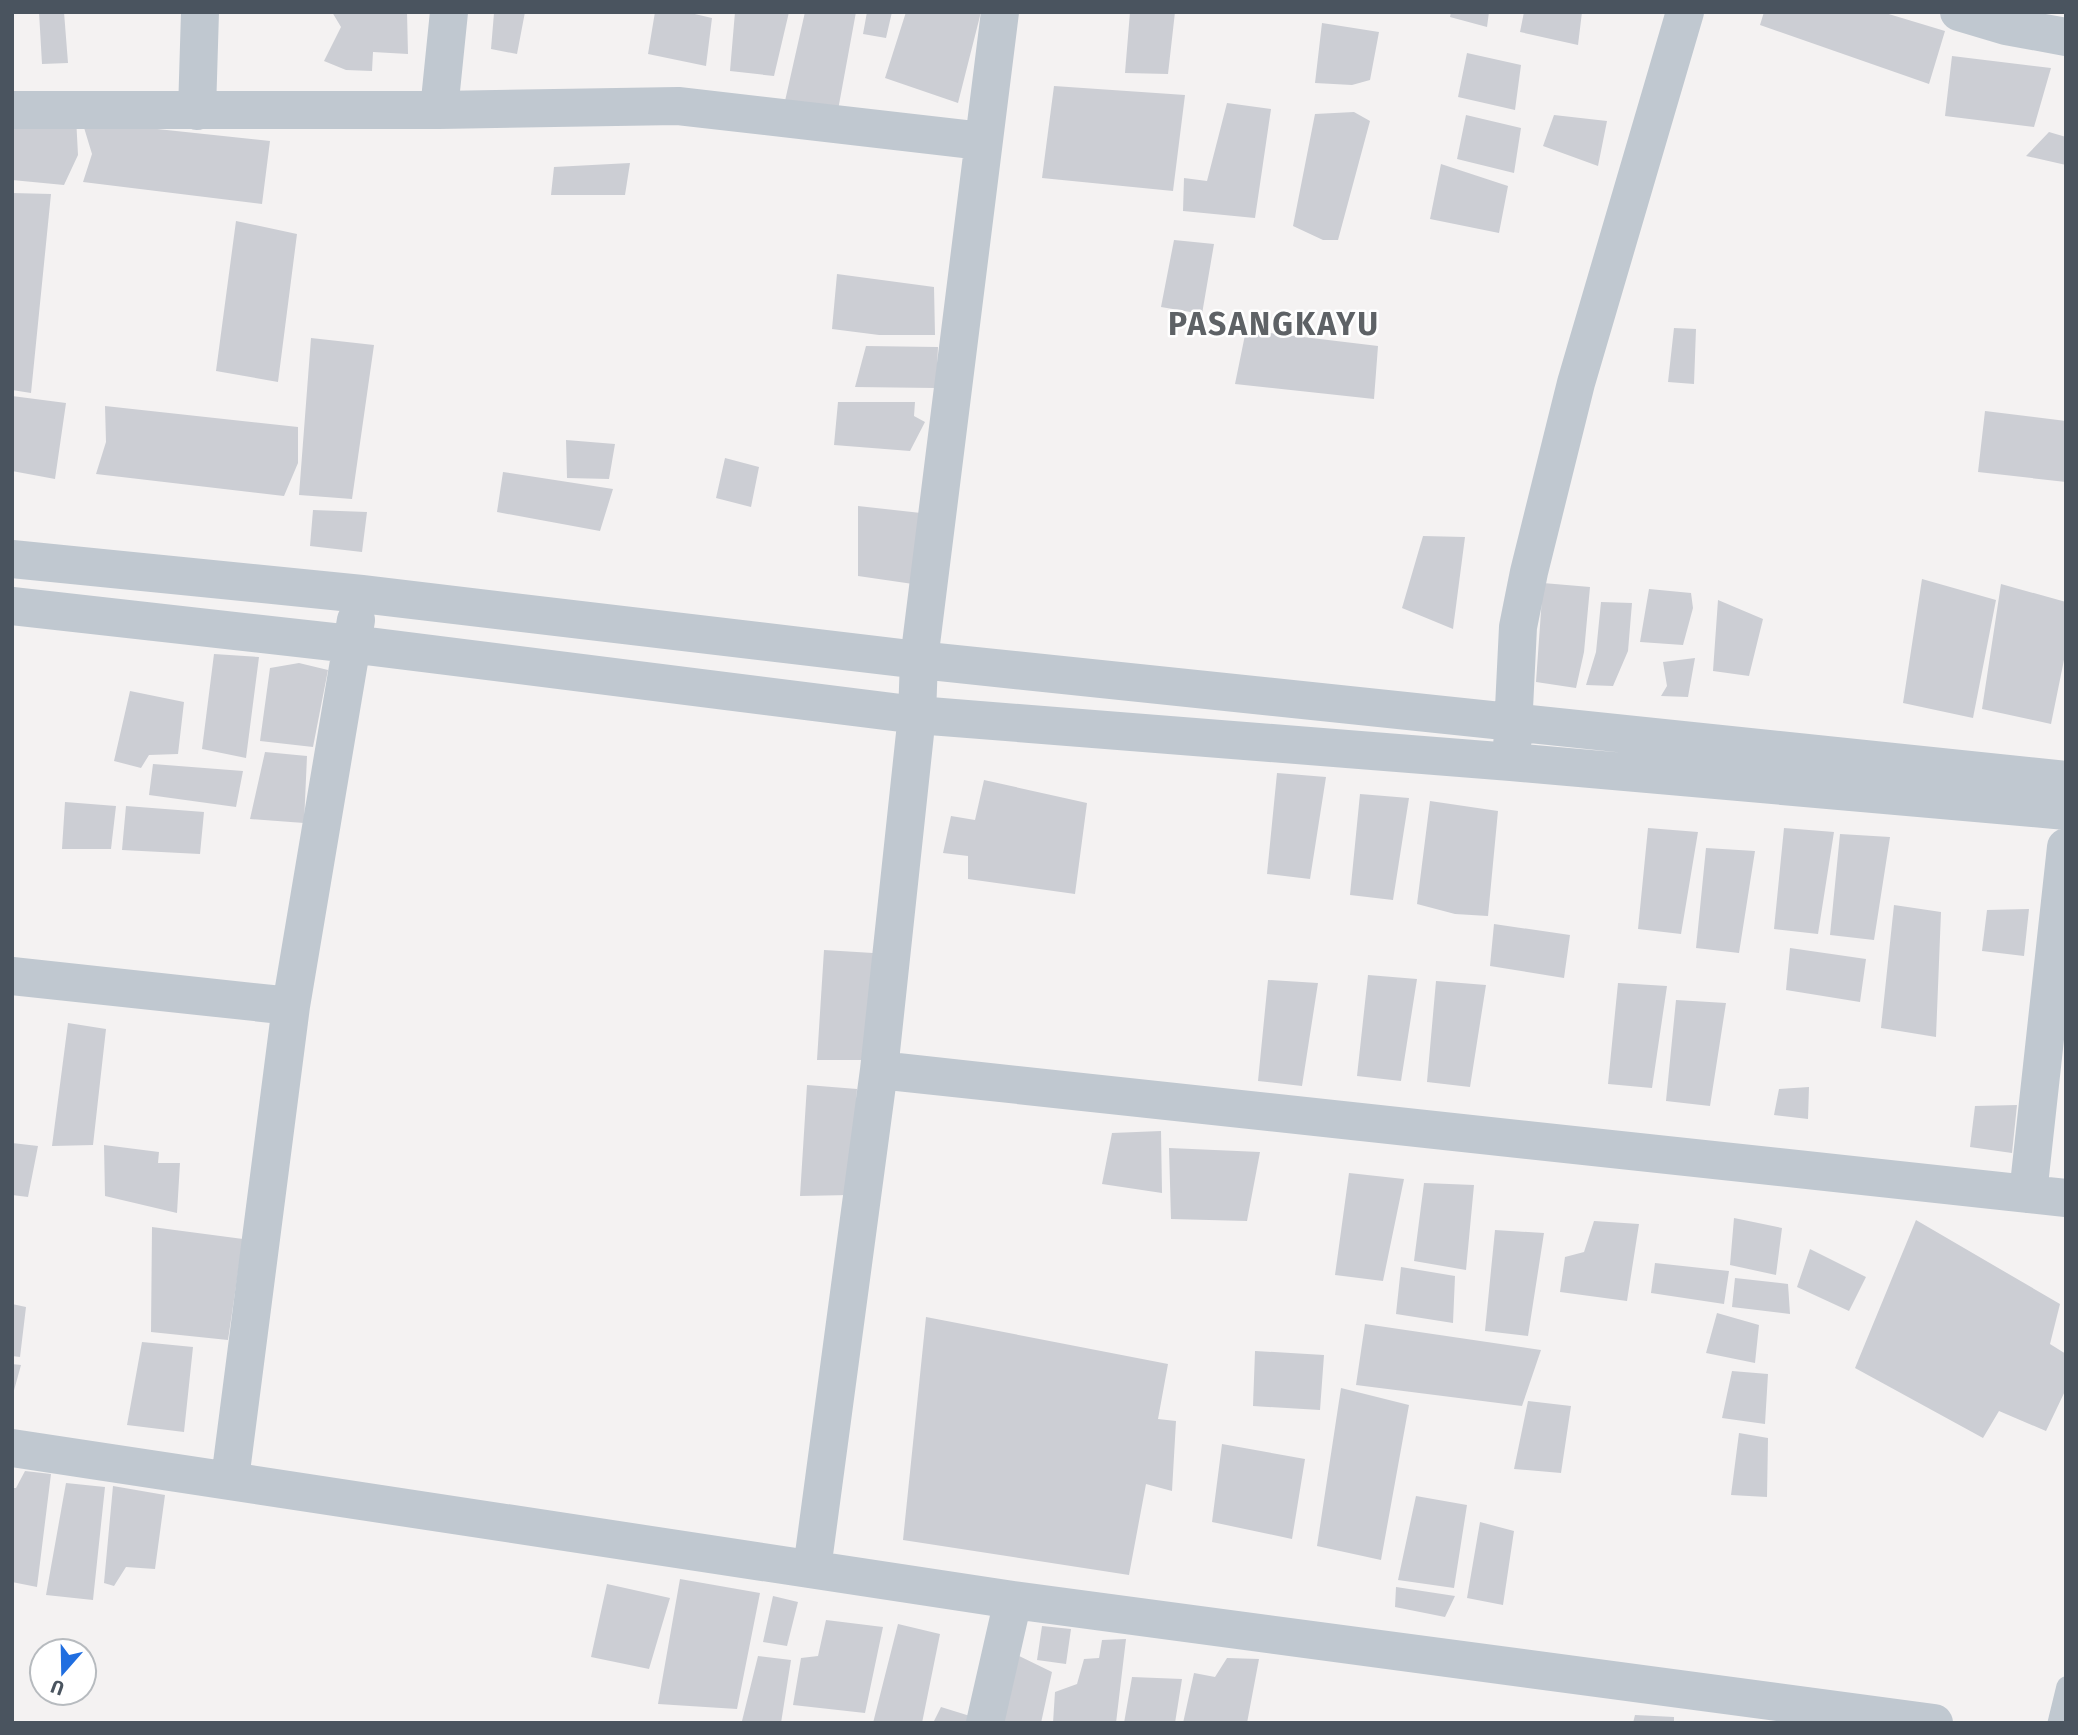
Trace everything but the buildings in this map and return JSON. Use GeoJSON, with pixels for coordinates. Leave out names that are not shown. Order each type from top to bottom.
{"type":"FeatureCollection","features":[{"type":"Feature","properties":{"kind":"street"},"geometry":{"type":"LineString","coordinates":[[197,111],[200,12]]}},
{"type":"Feature","properties":{"kind":"street"},"geometry":{"type":"LineString","coordinates":[[439,110],[450,12]]}},
{"type":"Feature","properties":{"kind":"street"},"geometry":{"type":"LineString","coordinates":[[812,1569],[879,1070],[917,715],[919,660],[1000,12]]}},
{"type":"Feature","properties":{"kind":"street"},"geometry":{"type":"LineString","coordinates":[[1511,762],[1518,628],[1542,518],[1576,383],[1685,12]]}},
{"type":"Feature","properties":{"kind":"street"},"geometry":{"type":"LineString","coordinates":[[1959,12],[2007,26],[2066,37]]}},
{"type":"Feature","properties":{"kind":"street"},"geometry":{"type":"LineString","coordinates":[[12,110],[439,110],[678,106],[982,141]]}},
{"type":"Feature","properties":{"kind":"street"},"geometry":{"type":"LineString","coordinates":[[12,559],[362,594],[919,660],[2066,780]]}},
{"type":"Feature","properties":{"kind":"street"},"geometry":{"type":"LineString","coordinates":[[230,1479],[291,1006],[351,644],[362,594]]}},
{"type":"Feature","properties":{"kind":"street"},"geometry":{"type":"LineString","coordinates":[[12,606],[351,644],[917,715],[1511,762],[2066,811]]}},
{"type":"Feature","properties":{"kind":"street"},"geometry":{"type":"LineString","coordinates":[[2028,1194],[2066,847]]}},
{"type":"Feature","properties":{"kind":"street"},"geometry":{"type":"LineString","coordinates":[[12,976],[291,1006]]}},
{"type":"Feature","properties":{"kind":"street"},"geometry":{"type":"LineString","coordinates":[[879,1070],[2066,1198]]}},
{"type":"Feature","properties":{"kind":"street"},"geometry":{"type":"LineString","coordinates":[[12,1448],[1013,1600],[1934,1723]]}},
{"type":"Feature","properties":{"kind":"street"},"geometry":{"type":"LineString","coordinates":[[985,1723],[1013,1600]]}},
{"type":"Feature","properties":{"kind":"lane"},"geometry":{"type":"LineString","coordinates":[[2057,1723],[2066,1686]]}},
{"type":"Feature","properties":{"kind":"district","name":"PASANGKAYU"},"geometry":{"type":"Point","coordinates":[1274,324]}}]}
